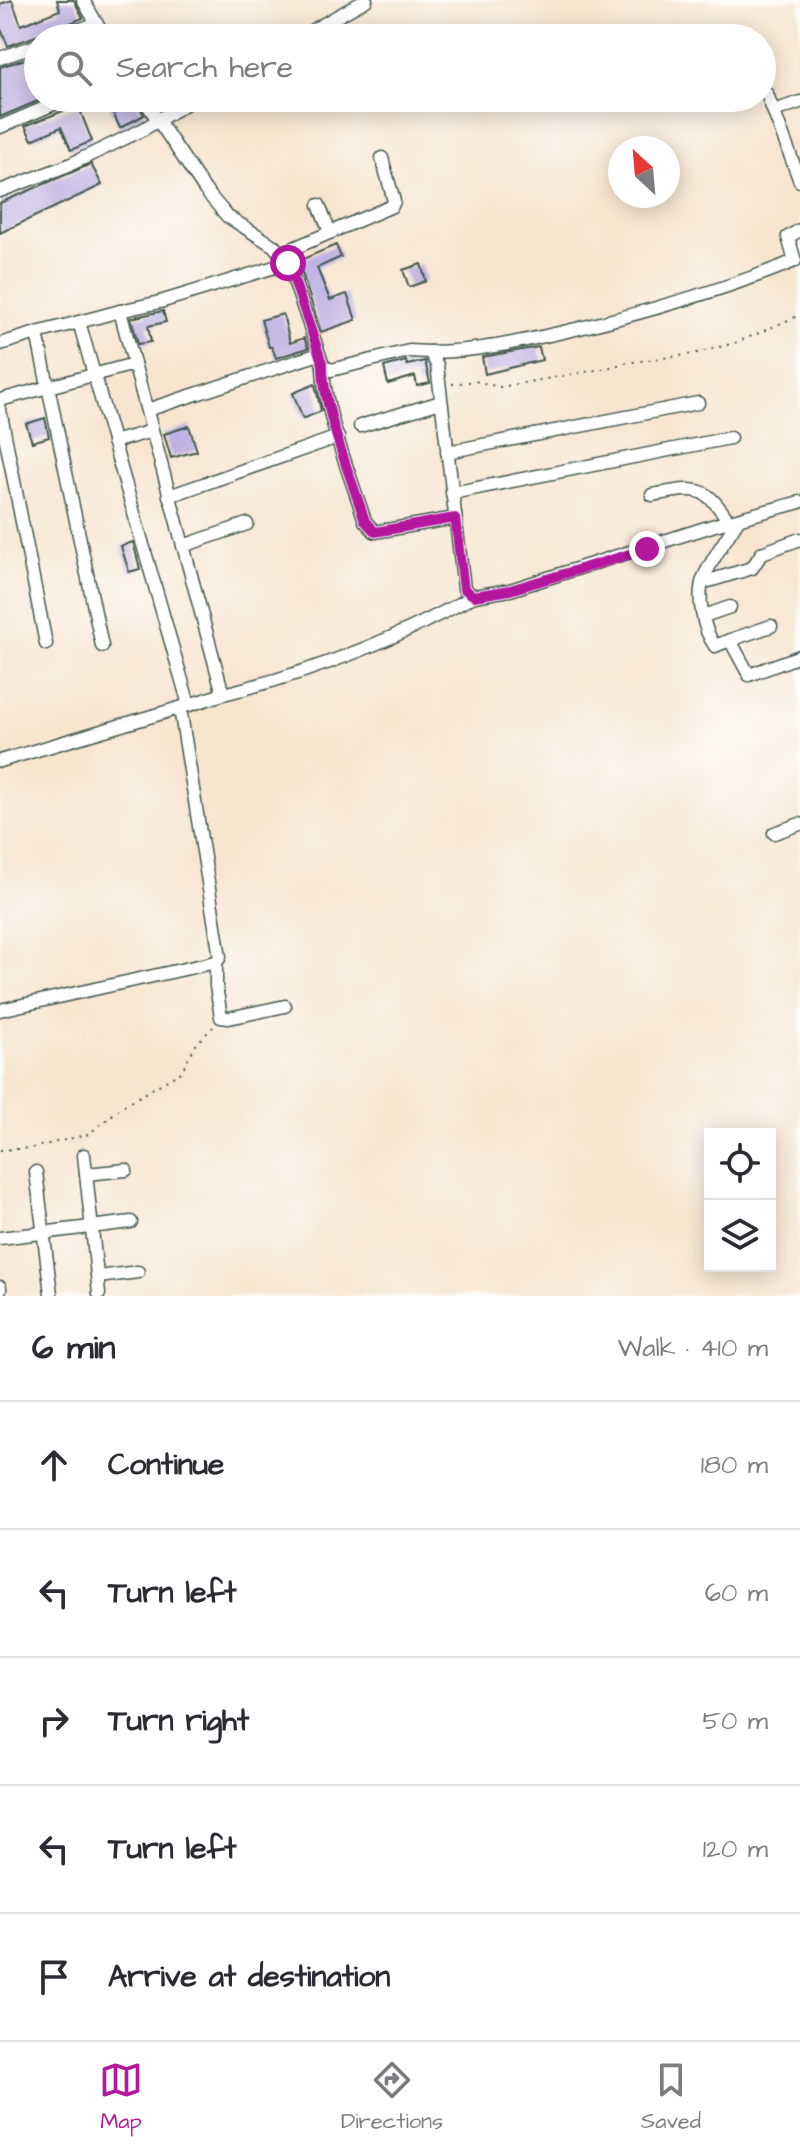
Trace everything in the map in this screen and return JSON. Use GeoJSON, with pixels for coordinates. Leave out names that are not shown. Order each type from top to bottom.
{"type":"FeatureCollection","features":[{"type":"Feature","properties":{"kind":"street"},"geometry":{"type":"LineString","coordinates":[[83,0],[95,24]]}},
{"type":"Feature","properties":{"kind":"street"},"geometry":{"type":"LineString","coordinates":[[324,24],[366,0]]}},
{"type":"Feature","properties":{"kind":"street"},"geometry":{"type":"LineString","coordinates":[[0,57],[24,49]]}},
{"type":"Feature","properties":{"kind":"street"},"geometry":{"type":"LineString","coordinates":[[776,110],[800,102]]}},
{"type":"Feature","properties":{"kind":"street"},"geometry":{"type":"LineString","coordinates":[[0,127],[35,112]]}},
{"type":"Feature","properties":{"kind":"street"},"geometry":{"type":"LineString","coordinates":[[151,112],[205,190],[227,216],[274,246],[284,258],[321,360],[323,383],[338,437],[370,529],[375,532],[455,518]]}},
{"type":"Feature","properties":{"kind":"street"},"geometry":{"type":"LineString","coordinates":[[0,191],[69,165],[142,130],[170,112]]}},
{"type":"Feature","properties":{"kind":"street"},"geometry":{"type":"LineString","coordinates":[[774,112],[797,166],[800,181]]}},
{"type":"Feature","properties":{"kind":"street"},"geometry":{"type":"LineString","coordinates":[[0,344],[120,311],[284,258],[330,232],[392,206],[394,201],[382,158]]}},
{"type":"Feature","properties":{"kind":"street"},"geometry":{"type":"LineString","coordinates":[[319,205],[330,232]]}},
{"type":"Feature","properties":{"kind":"street"},"geometry":{"type":"LineString","coordinates":[[321,360],[331,370],[409,351],[430,352],[512,344],[606,322],[755,278],[795,261],[788,237],[800,230]]}},
{"type":"Feature","properties":{"kind":"street"},"geometry":{"type":"LineString","coordinates":[[120,311],[223,694]]}},
{"type":"Feature","properties":{"kind":"street"},"geometry":{"type":"LineString","coordinates":[[0,1010],[216,962],[220,957],[185,706],[79,322]]}},
{"type":"Feature","properties":{"kind":"street"},"geometry":{"type":"LineString","coordinates":[[37,333],[102,646]]}},
{"type":"Feature","properties":{"kind":"street"},"geometry":{"type":"LineString","coordinates":[[430,352],[437,365],[464,589],[474,596]]}},
{"type":"Feature","properties":{"kind":"street"},"geometry":{"type":"LineString","coordinates":[[147,410],[321,360]]}},
{"type":"Feature","properties":{"kind":"street"},"geometry":{"type":"LineString","coordinates":[[0,400],[134,364]]}},
{"type":"Feature","properties":{"kind":"street"},"geometry":{"type":"LineString","coordinates":[[360,426],[441,402]]}},
{"type":"Feature","properties":{"kind":"street"},"geometry":{"type":"LineString","coordinates":[[447,452],[698,403]]}},
{"type":"Feature","properties":{"kind":"street"},"geometry":{"type":"LineString","coordinates":[[0,410],[46,644]]}},
{"type":"Feature","properties":{"kind":"street"},"geometry":{"type":"LineString","coordinates":[[113,442],[152,431]]}},
{"type":"Feature","properties":{"kind":"street"},"geometry":{"type":"LineString","coordinates":[[169,496],[338,437]]}},
{"type":"Feature","properties":{"kind":"street"},"geometry":{"type":"LineString","coordinates":[[452,493],[730,438]]}},
{"type":"Feature","properties":{"kind":"street"},"geometry":{"type":"LineString","coordinates":[[652,495],[700,490],[734,521]]}},
{"type":"Feature","properties":{"kind":"street"},"geometry":{"type":"LineString","coordinates":[[0,761],[254,687],[359,652],[474,596],[510,590],[800,502]]}},
{"type":"Feature","properties":{"kind":"street"},"geometry":{"type":"LineString","coordinates":[[734,521],[702,583],[704,616],[711,639],[715,646],[771,626]]}},
{"type":"Feature","properties":{"kind":"street"},"geometry":{"type":"LineString","coordinates":[[183,546],[247,524]]}},
{"type":"Feature","properties":{"kind":"street"},"geometry":{"type":"LineString","coordinates":[[702,583],[752,568],[762,553],[800,539]]}},
{"type":"Feature","properties":{"kind":"street"},"geometry":{"type":"LineString","coordinates":[[704,616],[730,607]]}},
{"type":"Feature","properties":{"kind":"street"},"geometry":{"type":"LineString","coordinates":[[730,640],[749,675],[800,656]]}},
{"type":"Feature","properties":{"kind":"street"},"geometry":{"type":"LineString","coordinates":[[774,833],[800,824]]}},
{"type":"Feature","properties":{"kind":"street"},"geometry":{"type":"LineString","coordinates":[[216,962],[218,1006],[224,1018],[285,1006]]}},
{"type":"Feature","properties":{"kind":"street"},"geometry":{"type":"LineString","coordinates":[[84,1155],[99,1294]]}},
{"type":"Feature","properties":{"kind":"street"},"geometry":{"type":"LineString","coordinates":[[86,1174],[126,1170]]}},
{"type":"Feature","properties":{"kind":"street"},"geometry":{"type":"LineString","coordinates":[[36,1172],[51,1294]]}},
{"type":"Feature","properties":{"kind":"street"},"geometry":{"type":"LineString","coordinates":[[0,1238],[131,1222]]}},
{"type":"Feature","properties":{"kind":"street"},"geometry":{"type":"LineString","coordinates":[[98,1277],[138,1272]]}},
{"type":"Feature","properties":{"kind":"path"},"geometry":{"type":"LineString","coordinates":[[439,385],[475,381],[500,387],[625,363],[693,354],[738,342],[800,315]]}},
{"type":"Feature","properties":{"kind":"path"},"geometry":{"type":"LineString","coordinates":[[0,1150],[32,1148],[89,1134],[123,1106],[181,1072],[197,1043],[224,1018]]}},
{"type":"Feature","properties":{"kind":"building"},"geometry":{"type":"Polygon","coordinates":[[[12,0],[21,25],[60,10],[57,0],[74,0],[83,18],[68,24],[24,24],[24,40],[8,46],[0,27],[0,4],[12,0]]]}},
{"type":"Feature","properties":{"kind":"building"},"geometry":{"type":"Polygon","coordinates":[[[24,59],[24,107],[0,117],[0,67],[24,59]]]}},
{"type":"Feature","properties":{"kind":"building"},"geometry":{"type":"Polygon","coordinates":[[[60,112],[81,112],[92,141],[71,150],[61,127],[32,140],[25,126],[60,112]]]}},
{"type":"Feature","properties":{"kind":"building"},"geometry":{"type":"Polygon","coordinates":[[[113,112],[142,112],[144,115],[120,128],[113,112]]]}},
{"type":"Feature","properties":{"kind":"building"},"geometry":{"type":"Polygon","coordinates":[[[91,164],[102,185],[0,233],[0,203],[91,164]]]}},
{"type":"Feature","properties":{"kind":"building"},"geometry":{"type":"Polygon","coordinates":[[[336,245],[341,257],[317,268],[330,300],[347,294],[356,320],[321,332],[298,261],[336,245]]]}},
{"type":"Feature","properties":{"kind":"building"},"geometry":{"type":"Polygon","coordinates":[[[421,264],[426,281],[409,287],[403,270],[421,264]]]}},
{"type":"Feature","properties":{"kind":"building"},"geometry":{"type":"Polygon","coordinates":[[[163,311],[166,322],[148,326],[151,342],[138,344],[131,318],[163,311]]]}},
{"type":"Feature","properties":{"kind":"building"},"geometry":{"type":"Polygon","coordinates":[[[283,314],[290,343],[304,338],[308,348],[276,358],[272,347],[269,347],[261,320],[283,314]]]}},
{"type":"Feature","properties":{"kind":"building"},"geometry":{"type":"Polygon","coordinates":[[[539,347],[542,360],[485,374],[482,357],[539,347]]]}},
{"type":"Feature","properties":{"kind":"building"},"geometry":{"type":"Polygon","coordinates":[[[406,361],[407,365],[425,361],[430,383],[417,386],[415,376],[388,384],[384,367],[406,361]]]}},
{"type":"Feature","properties":{"kind":"building"},"geometry":{"type":"Polygon","coordinates":[[[315,384],[321,411],[303,419],[293,393],[315,384]]]}},
{"type":"Feature","properties":{"kind":"building"},"geometry":{"type":"Polygon","coordinates":[[[45,418],[49,437],[32,442],[26,424],[45,418]]]}},
{"type":"Feature","properties":{"kind":"building"},"geometry":{"type":"Polygon","coordinates":[[[189,426],[197,451],[171,458],[164,434],[189,426]]]}},
{"type":"Feature","properties":{"kind":"building"},"geometry":{"type":"Polygon","coordinates":[[[133,542],[140,569],[129,572],[121,546],[133,542]]]}},
{"type":"Feature","properties":{"kind":"route"},"geometry":{"type":"LineString","coordinates":[[288,263],[323,365],[323,383],[338,437],[370,529],[375,532],[455,518],[464,589],[474,596],[510,590],[647,549]]}}]}
